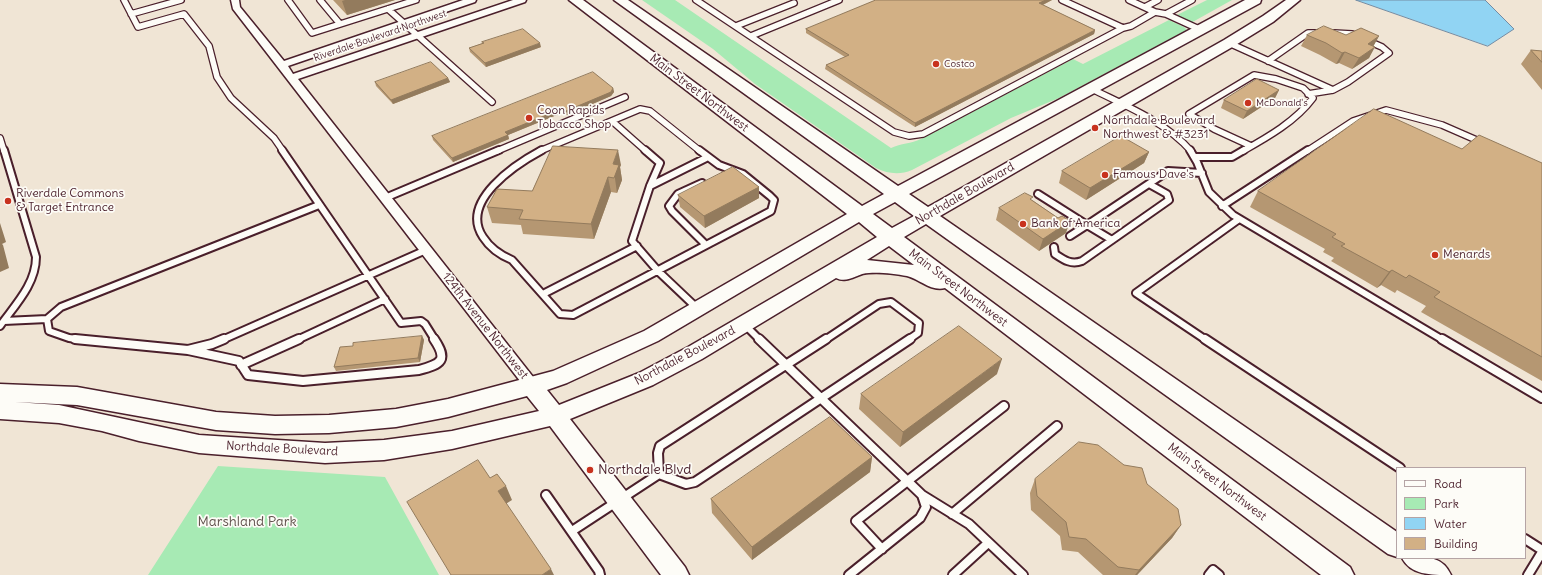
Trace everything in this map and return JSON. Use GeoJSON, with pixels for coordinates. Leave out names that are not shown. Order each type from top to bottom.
{"type":"FeatureCollection","features":[{"type":"Feature","properties":{"kind":"street"},"geometry":{"type":"LineString","coordinates":[[235,0],[236,7],[282,65]]}},
{"type":"Feature","properties":{"kind":"street","name":"Riverdale Boulevard Northwest"},"geometry":{"type":"LineString","coordinates":[[282,65],[472,0]]}},
{"type":"Feature","properties":{"kind":"street","name":"Riverdale Boulevard Northwest"},"geometry":{"type":"LineString","coordinates":[[291,78],[522,0]]}},
{"type":"Feature","properties":{"kind":"street","name":"Main Street Northwest"},"geometry":{"type":"LineString","coordinates":[[575,0],[1341,575]]}},
{"type":"Feature","properties":{"kind":"street"},"geometry":{"type":"LineString","coordinates":[[620,0],[1396,545]]}},
{"type":"Feature","properties":{"kind":"street","name":"Northdale Boulevard"},"geometry":{"type":"LineString","coordinates":[[0,393],[76,396],[216,421],[275,425],[329,424],[396,418],[448,408],[532,386],[560,377],[651,336],[860,214],[1255,0]]}},
{"type":"Feature","properties":{"kind":"street","name":"Northdale Boulevard"},"geometry":{"type":"LineString","coordinates":[[0,410],[59,414],[199,444],[325,453],[384,450],[452,440],[555,416],[646,379],[744,324],[890,237],[1229,43],[1268,19],[1294,0]]}},
{"type":"Feature","properties":{"kind":"street"},"geometry":{"type":"LineString","coordinates":[[1229,43],[1221,33],[1221,30],[1241,16],[1238,9]]}},
{"type":"Feature","properties":{"kind":"street"},"geometry":{"type":"LineString","coordinates":[[1178,72],[1176,65],[1179,62],[1211,43],[1212,40],[1210,37],[1201,30]]}},
{"type":"Feature","properties":{"kind":"street","name":"124th Avenue Northwest"},"geometry":{"type":"LineString","coordinates":[[282,65],[532,386],[676,575]]}},
{"type":"Feature","properties":{"kind":"street"},"geometry":{"type":"LineString","coordinates":[[809,286],[867,266],[910,270],[965,293]]}},
{"type":"Feature","properties":{"kind":"street"},"geometry":{"type":"LineString","coordinates":[[1415,559],[1438,575]]}},
{"type":"Feature","properties":{"kind":"lane"},"geometry":{"type":"LineString","coordinates":[[47,319],[49,331],[69,338],[188,350],[239,361],[248,375],[303,382],[419,370],[437,364],[441,360],[442,351],[425,324],[421,321],[401,323],[274,138],[231,98],[218,77],[209,46],[184,14],[138,27],[124,0]]}},
{"type":"Feature","properties":{"kind":"lane"},"geometry":{"type":"LineString","coordinates":[[131,14],[181,0]]}},
{"type":"Feature","properties":{"kind":"lane"},"geometry":{"type":"LineString","coordinates":[[288,0],[312,33],[416,0]]}},
{"type":"Feature","properties":{"kind":"lane"},"geometry":{"type":"LineString","coordinates":[[320,0],[340,24]]}},
{"type":"Feature","properties":{"kind":"lane"},"geometry":{"type":"LineString","coordinates":[[696,0],[894,132],[909,136],[923,134],[1122,28],[1131,26],[1156,12]]}},
{"type":"Feature","properties":{"kind":"lane"},"geometry":{"type":"LineString","coordinates":[[1062,0],[1122,28]]}},
{"type":"Feature","properties":{"kind":"lane"},"geometry":{"type":"LineString","coordinates":[[1129,0],[1156,12],[1166,14],[1201,30]]}},
{"type":"Feature","properties":{"kind":"lane"},"geometry":{"type":"LineString","coordinates":[[1145,7],[1158,0]]}},
{"type":"Feature","properties":{"kind":"lane"},"geometry":{"type":"LineString","coordinates":[[1166,14],[1192,0]]}},
{"type":"Feature","properties":{"kind":"lane"},"geometry":{"type":"LineString","coordinates":[[751,36],[834,1]]}},
{"type":"Feature","properties":{"kind":"lane"},"geometry":{"type":"LineString","coordinates":[[736,26],[794,4]]}},
{"type":"Feature","properties":{"kind":"lane"},"geometry":{"type":"LineString","coordinates":[[388,9],[418,34],[492,102]]}},
{"type":"Feature","properties":{"kind":"lane"},"geometry":{"type":"LineString","coordinates":[[1268,60],[1282,52],[1282,50],[1308,33],[1324,32]]}},
{"type":"Feature","properties":{"kind":"lane"},"geometry":{"type":"LineString","coordinates":[[1308,94],[1333,90],[1348,82],[1389,53],[1382,47],[1352,34],[1331,33]]}},
{"type":"Feature","properties":{"kind":"lane"},"geometry":{"type":"LineString","coordinates":[[1229,43],[1333,90]]}},
{"type":"Feature","properties":{"kind":"lane"},"geometry":{"type":"LineString","coordinates":[[1195,157],[1232,157],[1251,146],[1303,111],[1313,98],[1303,88],[1276,79],[1254,75],[1189,114],[1234,139],[1251,146]]}},
{"type":"Feature","properties":{"kind":"lane"},"geometry":{"type":"LineString","coordinates":[[1092,89],[1166,129],[1180,139],[1195,157],[1209,191],[1222,206],[1239,219],[1542,398]]}},
{"type":"Feature","properties":{"kind":"lane"},"geometry":{"type":"LineString","coordinates":[[385,198],[625,97]]}},
{"type":"Feature","properties":{"kind":"lane"},"geometry":{"type":"LineString","coordinates":[[640,110],[650,111],[708,157],[719,165],[743,174],[770,196],[774,200],[771,211],[573,315],[560,314],[512,260],[502,257],[481,235],[476,222],[481,206],[492,186],[512,169],[540,151],[640,110]]}},
{"type":"Feature","properties":{"kind":"lane"},"geometry":{"type":"LineString","coordinates":[[1222,206],[1353,121],[1386,110],[1442,126],[1485,144]]}},
{"type":"Feature","properties":{"kind":"lane"},"geometry":{"type":"LineString","coordinates":[[612,121],[660,163],[650,186],[632,241],[658,271],[698,309]]}},
{"type":"Feature","properties":{"kind":"lane"},"geometry":{"type":"LineString","coordinates":[[0,138],[36,257],[36,269],[29,286],[2,323]]}},
{"type":"Feature","properties":{"kind":"lane"},"geometry":{"type":"LineString","coordinates":[[650,186],[708,157]]}},
{"type":"Feature","properties":{"kind":"lane"},"geometry":{"type":"LineString","coordinates":[[723,173],[733,170]]}},
{"type":"Feature","properties":{"kind":"lane"},"geometry":{"type":"LineString","coordinates":[[1070,236],[1168,171],[1202,173]]}},
{"type":"Feature","properties":{"kind":"lane"},"geometry":{"type":"LineString","coordinates":[[706,181],[679,194],[671,200],[669,206],[672,211],[706,245]]}},
{"type":"Feature","properties":{"kind":"lane"},"geometry":{"type":"LineString","coordinates":[[1054,247],[1055,254],[1068,263],[1076,264],[1169,200],[1167,194],[1149,184]]}},
{"type":"Feature","properties":{"kind":"lane"},"geometry":{"type":"LineString","coordinates":[[1038,194],[1112,240]]}},
{"type":"Feature","properties":{"kind":"lane"},"geometry":{"type":"LineString","coordinates":[[2,323],[47,319],[61,307],[87,296],[319,205]]}},
{"type":"Feature","properties":{"kind":"lane"},"geometry":{"type":"LineString","coordinates":[[1239,219],[1136,293],[1398,467]]}},
{"type":"Feature","properties":{"kind":"lane"},"geometry":{"type":"LineString","coordinates":[[542,294],[637,246]]}},
{"type":"Feature","properties":{"kind":"lane"},"geometry":{"type":"LineString","coordinates":[[188,350],[212,344],[426,250]]}},
{"type":"Feature","properties":{"kind":"lane"},"geometry":{"type":"LineString","coordinates":[[241,365],[385,298]]}},
{"type":"Feature","properties":{"kind":"lane"},"geometry":{"type":"LineString","coordinates":[[891,302],[919,323],[918,333],[694,482],[686,484],[659,474],[658,453],[660,446],[879,304],[891,302]]}},
{"type":"Feature","properties":{"kind":"lane"},"geometry":{"type":"LineString","coordinates":[[744,324],[922,495],[968,524],[1023,575]]}},
{"type":"Feature","properties":{"kind":"lane"},"geometry":{"type":"LineString","coordinates":[[882,549],[856,521],[1004,406]]}},
{"type":"Feature","properties":{"kind":"lane"},"geometry":{"type":"LineString","coordinates":[[952,514],[1057,426]]}},
{"type":"Feature","properties":{"kind":"lane"},"geometry":{"type":"LineString","coordinates":[[572,531],[620,501],[659,474]]}},
{"type":"Feature","properties":{"kind":"lane"},"geometry":{"type":"LineString","coordinates":[[546,495],[600,571],[600,575]]}},
{"type":"Feature","properties":{"kind":"lane"},"geometry":{"type":"LineString","coordinates":[[849,575],[920,518],[926,507],[922,495]]}},
{"type":"Feature","properties":{"kind":"lane"},"geometry":{"type":"LineString","coordinates":[[1526,539],[1542,550],[1528,575]]}},
{"type":"Feature","properties":{"kind":"lane"},"geometry":{"type":"LineString","coordinates":[[953,575],[988,543]]}},
{"type":"Feature","properties":{"kind":"lane"},"geometry":{"type":"LineString","coordinates":[[1209,575],[1213,570],[1219,575]]}},
{"type":"Feature","properties":{"kind":"green space"},"geometry":{"type":"Polygon","coordinates":[[[642,0],[675,0],[891,148],[921,139],[1073,59],[1083,64],[1169,20],[1187,30],[1059,98],[1011,118],[912,170],[903,173],[894,173],[885,172],[876,168],[755,84],[713,49],[642,0]]]}},
{"type":"Feature","properties":{"kind":"green space"},"geometry":{"type":"Polygon","coordinates":[[[1207,0],[1232,0],[1189,24],[1173,17],[1207,0]]]}},
{"type":"Feature","properties":{"kind":"green space","name":"Marshland Park"},"geometry":{"type":"Polygon","coordinates":[[[218,466],[385,477],[439,575],[148,575],[218,466]]]}},
{"type":"Feature","properties":{"kind":"water"},"geometry":{"type":"Polygon","coordinates":[[[1356,0],[1485,0],[1514,29],[1488,46],[1356,0]]]}},
{"type":"Feature","properties":{"kind":"building","name":"Costco"},"geometry":{"type":"Polygon","coordinates":[[[876,0],[1046,0],[1039,3],[1095,30],[915,123],[826,65],[849,55],[806,29],[876,0]]]}},
{"type":"Feature","properties":{"kind":"building"},"geometry":{"type":"Polygon","coordinates":[[[1324,26],[1346,35],[1361,28],[1379,36],[1368,44],[1375,47],[1359,58],[1345,52],[1342,53],[1326,43],[1307,35],[1324,26]]]}},
{"type":"Feature","properties":{"kind":"building"},"geometry":{"type":"Polygon","coordinates":[[[523,29],[540,43],[485,63],[469,48],[484,43],[482,42],[523,29]]]}},
{"type":"Feature","properties":{"kind":"building"},"geometry":{"type":"Polygon","coordinates":[[[1531,50],[1542,51],[1542,62],[1531,50]]]}},
{"type":"Feature","properties":{"kind":"building"},"geometry":{"type":"Polygon","coordinates":[[[431,62],[448,78],[391,100],[375,82],[431,62]]]}},
{"type":"Feature","properties":{"kind":"building"},"geometry":{"type":"Polygon","coordinates":[[[593,72],[613,88],[611,92],[566,111],[564,108],[505,132],[508,135],[452,158],[432,136],[593,72]]]}},
{"type":"Feature","properties":{"kind":"building"},"geometry":{"type":"Polygon","coordinates":[[[1257,79],[1279,90],[1247,111],[1224,100],[1257,79]]]}},
{"type":"Feature","properties":{"kind":"building","name":"Menards"},"geometry":{"type":"Polygon","coordinates":[[[1374,109],[1462,149],[1479,135],[1542,163],[1542,357],[1434,297],[1440,292],[1409,275],[1406,278],[1392,270],[1389,272],[1341,246],[1345,244],[1332,237],[1336,234],[1258,191],[1374,109]]]}},
{"type":"Feature","properties":{"kind":"building"},"geometry":{"type":"Polygon","coordinates":[[[1121,136],[1149,152],[1090,188],[1062,171],[1121,136]]]}},
{"type":"Feature","properties":{"kind":"building"},"geometry":{"type":"Polygon","coordinates":[[[553,146],[618,150],[613,164],[619,165],[614,178],[608,177],[591,224],[519,219],[523,210],[487,207],[497,189],[532,191],[553,146]]]}},
{"type":"Feature","properties":{"kind":"building"},"geometry":{"type":"Polygon","coordinates":[[[733,167],[759,187],[704,216],[678,195],[733,167]]]}},
{"type":"Feature","properties":{"kind":"building"},"geometry":{"type":"Polygon","coordinates":[[[1025,193],[1033,197],[1030,199],[1058,218],[1062,216],[1070,221],[1043,239],[999,208],[1025,193]]]}},
{"type":"Feature","properties":{"kind":"building"},"geometry":{"type":"Polygon","coordinates":[[[959,326],[1002,359],[903,432],[861,394],[959,326]]]}},
{"type":"Feature","properties":{"kind":"building"},"geometry":{"type":"Polygon","coordinates":[[[422,336],[418,358],[334,367],[340,347],[353,346],[353,343],[422,336]]]}},
{"type":"Feature","properties":{"kind":"building"},"geometry":{"type":"Polygon","coordinates":[[[830,417],[872,457],[752,547],[711,499],[830,417]]]}},
{"type":"Feature","properties":{"kind":"building"},"geometry":{"type":"Polygon","coordinates":[[[1079,442],[1098,445],[1124,465],[1142,468],[1147,484],[1178,509],[1181,525],[1139,570],[1118,567],[1086,539],[1069,537],[1066,522],[1037,496],[1035,479],[1079,442]]]}},
{"type":"Feature","properties":{"kind":"building"},"geometry":{"type":"Polygon","coordinates":[[[478,460],[490,478],[497,474],[506,486],[498,491],[551,569],[542,575],[451,575],[407,502],[478,460]]]}},
{"type":"Feature","properties":{"kind":"place","name":"Costco"},"geometry":{"type":"Point","coordinates":[936,64]}},
{"type":"Feature","properties":{"kind":"place","name":"McDonald's"},"geometry":{"type":"Point","coordinates":[1248,103]}},
{"type":"Feature","properties":{"kind":"place","name":"Coon Rapids Tobacco Shop"},"geometry":{"type":"Point","coordinates":[529,118]}},
{"type":"Feature","properties":{"kind":"place","name":"Northdale Boulevard Northwest & #3231"},"geometry":{"type":"Point","coordinates":[1095,128]}},
{"type":"Feature","properties":{"kind":"place","name":"Famous Dave's"},"geometry":{"type":"Point","coordinates":[1105,175]}},
{"type":"Feature","properties":{"kind":"place","name":"Riverdale Commons & Target Entrance"},"geometry":{"type":"Point","coordinates":[8,201]}},
{"type":"Feature","properties":{"kind":"place","name":"Bank of America"},"geometry":{"type":"Point","coordinates":[1023,224]}},
{"type":"Feature","properties":{"kind":"place","name":"Menards"},"geometry":{"type":"Point","coordinates":[1435,255]}},
{"type":"Feature","properties":{"kind":"place","name":"Northdale Blvd"},"geometry":{"type":"Point","coordinates":[590,470]}}]}
